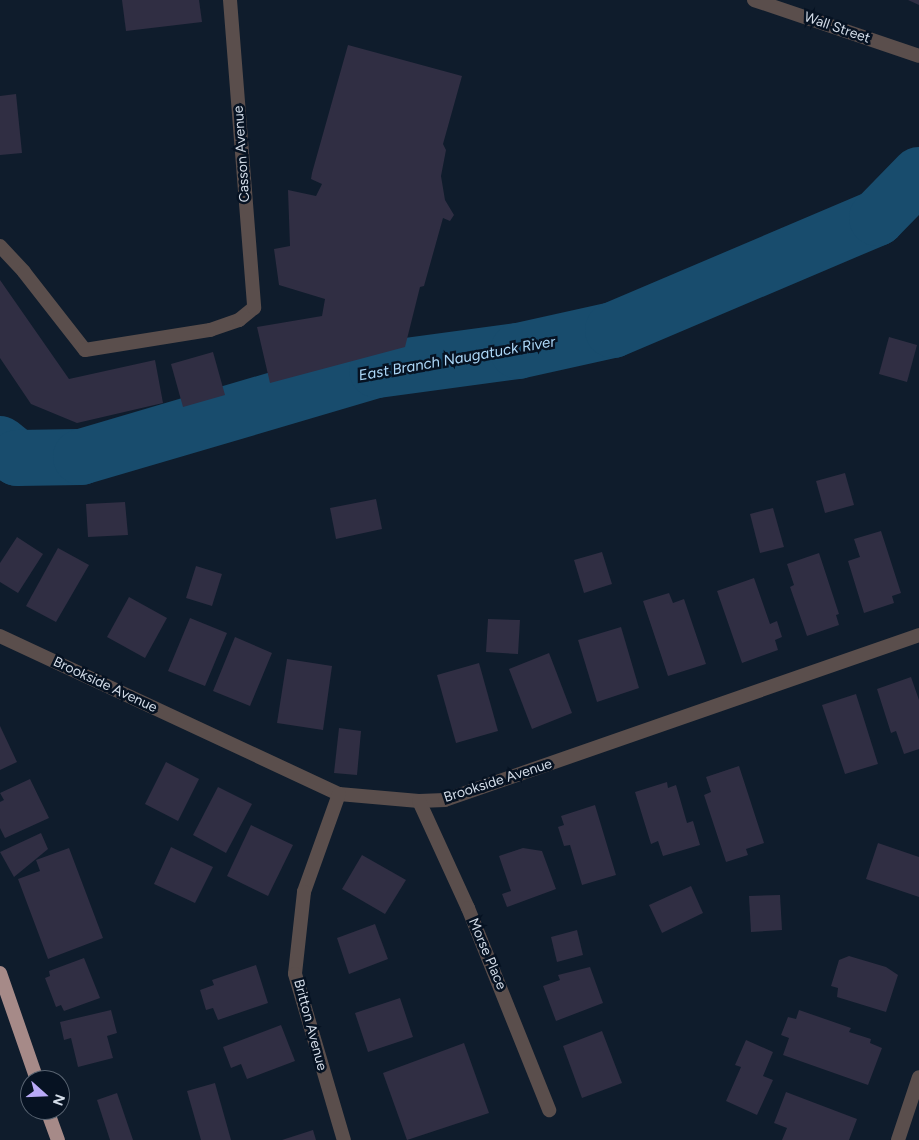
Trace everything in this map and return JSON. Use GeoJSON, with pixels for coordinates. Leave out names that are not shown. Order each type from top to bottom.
{"type":"FeatureCollection","features":[{"type":"Feature","properties":{"kind":"highway"},"geometry":{"type":"LineString","coordinates":[[0,973],[34,1070]]}},
{"type":"Feature","properties":{"kind":"highway"},"geometry":{"type":"LineString","coordinates":[[51,1120],[58,1140]]}},
{"type":"Feature","properties":{"kind":"street","name":"Casson Avenue"},"geometry":{"type":"LineString","coordinates":[[0,246],[24,272],[85,350],[210,330],[239,320],[254,308],[230,0]]}},
{"type":"Feature","properties":{"kind":"street","name":"Wall Street"},"geometry":{"type":"LineString","coordinates":[[754,0],[919,56]]}},
{"type":"Feature","properties":{"kind":"street","name":"Brookside Avenue"},"geometry":{"type":"LineString","coordinates":[[0,636],[339,794],[419,801],[445,800],[919,635]]}},
{"type":"Feature","properties":{"kind":"street","name":"Britton Avenue"},"geometry":{"type":"LineString","coordinates":[[339,794],[304,892],[295,974],[344,1140]]}},
{"type":"Feature","properties":{"kind":"street","name":"Morse Place"},"geometry":{"type":"LineString","coordinates":[[419,801],[479,933],[550,1110]]}},
{"type":"Feature","properties":{"kind":"street"},"geometry":{"type":"LineString","coordinates":[[898,1140],[919,1076]]}},
{"type":"Feature","properties":{"kind":"building"},"geometry":{"type":"Polygon","coordinates":[[[122,0],[199,0],[202,22],[126,31],[122,0]]]}},
{"type":"Feature","properties":{"kind":"building"},"geometry":{"type":"Polygon","coordinates":[[[908,0],[919,0],[919,5],[908,0]]]}},
{"type":"Feature","properties":{"kind":"building"},"geometry":{"type":"Polygon","coordinates":[[[348,45],[462,76],[443,144],[446,150],[441,176],[445,200],[454,215],[450,221],[443,218],[424,286],[420,287],[405,347],[270,383],[257,327],[322,316],[325,299],[279,285],[274,249],[290,246],[288,190],[316,196],[322,184],[311,179],[312,173],[348,45]]]}},
{"type":"Feature","properties":{"kind":"building"},"geometry":{"type":"Polygon","coordinates":[[[16,94],[22,153],[0,155],[0,96],[16,94]]]}},
{"type":"Feature","properties":{"kind":"building"},"geometry":{"type":"Polygon","coordinates":[[[0,280],[69,379],[155,360],[163,403],[77,423],[31,404],[0,358],[0,280]]]}},
{"type":"Feature","properties":{"kind":"building"},"geometry":{"type":"Polygon","coordinates":[[[889,337],[917,345],[907,382],[879,374],[889,337]]]}},
{"type":"Feature","properties":{"kind":"building"},"geometry":{"type":"Polygon","coordinates":[[[213,352],[225,395],[183,407],[171,364],[213,352]]]}},
{"type":"Feature","properties":{"kind":"building"},"geometry":{"type":"Polygon","coordinates":[[[845,473],[854,505],[825,513],[816,481],[845,473]]]}},
{"type":"Feature","properties":{"kind":"building"},"geometry":{"type":"Polygon","coordinates":[[[376,499],[382,529],[336,539],[330,508],[376,499]]]}},
{"type":"Feature","properties":{"kind":"building"},"geometry":{"type":"Polygon","coordinates":[[[125,502],[128,535],[88,537],[86,504],[125,502]]]}},
{"type":"Feature","properties":{"kind":"building"},"geometry":{"type":"Polygon","coordinates":[[[773,508],[784,547],[760,553],[750,514],[773,508]]]}},
{"type":"Feature","properties":{"kind":"building"},"geometry":{"type":"Polygon","coordinates":[[[881,531],[901,593],[892,596],[894,603],[864,613],[848,561],[860,557],[854,539],[881,531]]]}},
{"type":"Feature","properties":{"kind":"building"},"geometry":{"type":"Polygon","coordinates":[[[17,537],[43,554],[18,593],[0,582],[0,563],[17,537]]]}},
{"type":"Feature","properties":{"kind":"building"},"geometry":{"type":"Polygon","coordinates":[[[58,548],[89,565],[56,622],[26,606],[58,548]]]}},
{"type":"Feature","properties":{"kind":"building"},"geometry":{"type":"Polygon","coordinates":[[[602,552],[612,584],[584,593],[574,560],[602,552]]]}},
{"type":"Feature","properties":{"kind":"building"},"geometry":{"type":"Polygon","coordinates":[[[819,553],[839,614],[836,615],[839,625],[807,636],[790,587],[794,585],[787,564],[819,553]]]}},
{"type":"Feature","properties":{"kind":"building"},"geometry":{"type":"Polygon","coordinates":[[[196,566],[222,574],[212,606],[186,598],[196,566]]]}},
{"type":"Feature","properties":{"kind":"building"},"geometry":{"type":"Polygon","coordinates":[[[754,578],[770,624],[777,621],[782,637],[775,640],[778,650],[742,663],[717,591],[754,578]]]}},
{"type":"Feature","properties":{"kind":"building"},"geometry":{"type":"Polygon","coordinates":[[[669,593],[673,603],[684,599],[706,664],[668,676],[643,601],[669,593]]]}},
{"type":"Feature","properties":{"kind":"building"},"geometry":{"type":"Polygon","coordinates":[[[129,597],[167,618],[145,658],[107,637],[129,597]]]}},
{"type":"Feature","properties":{"kind":"building"},"geometry":{"type":"Polygon","coordinates":[[[190,618],[227,633],[205,686],[168,671],[190,618]]]}},
{"type":"Feature","properties":{"kind":"building"},"geometry":{"type":"Polygon","coordinates":[[[488,619],[520,620],[518,654],[486,652],[488,619]]]}},
{"type":"Feature","properties":{"kind":"building"},"geometry":{"type":"Polygon","coordinates":[[[621,627],[639,688],[597,702],[578,640],[621,627]]]}},
{"type":"Feature","properties":{"kind":"building"},"geometry":{"type":"Polygon","coordinates":[[[235,637],[272,653],[250,706],[213,691],[235,637]]]}},
{"type":"Feature","properties":{"kind":"building"},"geometry":{"type":"Polygon","coordinates":[[[549,653],[572,713],[532,729],[509,669],[549,653]]]}},
{"type":"Feature","properties":{"kind":"building"},"geometry":{"type":"Polygon","coordinates":[[[287,659],[332,666],[323,730],[277,723],[287,659]]]}},
{"type":"Feature","properties":{"kind":"building"},"geometry":{"type":"Polygon","coordinates":[[[479,663],[498,731],[456,743],[437,675],[479,663]]]}},
{"type":"Feature","properties":{"kind":"building"},"geometry":{"type":"Polygon","coordinates":[[[911,677],[919,700],[919,749],[904,754],[896,731],[891,733],[877,689],[911,677]]]}},
{"type":"Feature","properties":{"kind":"building"},"geometry":{"type":"Polygon","coordinates":[[[856,694],[878,764],[845,774],[822,705],[856,694]]]}},
{"type":"Feature","properties":{"kind":"building"},"geometry":{"type":"Polygon","coordinates":[[[0,726],[17,762],[0,770],[0,726]]]}},
{"type":"Feature","properties":{"kind":"building"},"geometry":{"type":"Polygon","coordinates":[[[339,728],[361,731],[357,775],[334,773],[339,728]]]}},
{"type":"Feature","properties":{"kind":"building"},"geometry":{"type":"Polygon","coordinates":[[[166,762],[199,779],[178,821],[145,804],[166,762]]]}},
{"type":"Feature","properties":{"kind":"building"},"geometry":{"type":"Polygon","coordinates":[[[739,766],[764,843],[746,849],[748,855],[726,862],[704,795],[711,792],[706,777],[739,766]]]}},
{"type":"Feature","properties":{"kind":"building"},"geometry":{"type":"Polygon","coordinates":[[[30,779],[49,818],[5,838],[0,828],[0,802],[4,800],[0,793],[30,779]]]}},
{"type":"Feature","properties":{"kind":"building"},"geometry":{"type":"Polygon","coordinates":[[[667,782],[668,788],[676,785],[687,823],[693,821],[700,845],[663,856],[658,841],[651,844],[635,792],[667,782]]]}},
{"type":"Feature","properties":{"kind":"building"},"geometry":{"type":"Polygon","coordinates":[[[218,787],[252,804],[226,853],[193,835],[218,787]]]}},
{"type":"Feature","properties":{"kind":"building"},"geometry":{"type":"Polygon","coordinates":[[[595,805],[616,875],[582,885],[570,845],[564,846],[558,827],[564,825],[561,816],[595,805]]]}},
{"type":"Feature","properties":{"kind":"building"},"geometry":{"type":"Polygon","coordinates":[[[251,825],[293,845],[268,896],[227,876],[251,825]]]}},
{"type":"Feature","properties":{"kind":"building"},"geometry":{"type":"Polygon","coordinates":[[[41,833],[48,849],[14,877],[0,852],[41,833]]]}},
{"type":"Feature","properties":{"kind":"building"},"geometry":{"type":"Polygon","coordinates":[[[878,843],[919,857],[919,897],[866,879],[878,843]]]}},
{"type":"Feature","properties":{"kind":"building"},"geometry":{"type":"Polygon","coordinates":[[[171,847],[213,867],[195,903],[154,884],[171,847]]]}},
{"type":"Feature","properties":{"kind":"building"},"geometry":{"type":"Polygon","coordinates":[[[69,848],[103,938],[48,959],[18,879],[40,871],[36,860],[69,848]]]}},
{"type":"Feature","properties":{"kind":"building"},"geometry":{"type":"Polygon","coordinates":[[[523,848],[542,851],[556,889],[507,907],[502,894],[511,891],[499,856],[523,848]]]}},
{"type":"Feature","properties":{"kind":"building"},"geometry":{"type":"Polygon","coordinates":[[[362,855],[406,880],[385,914],[342,889],[362,855]]]}},
{"type":"Feature","properties":{"kind":"building"},"geometry":{"type":"Polygon","coordinates":[[[691,886],[703,913],[662,933],[649,905],[691,886]]]}},
{"type":"Feature","properties":{"kind":"building"},"geometry":{"type":"Polygon","coordinates":[[[780,895],[782,930],[751,932],[749,896],[780,895]]]}},
{"type":"Feature","properties":{"kind":"building"},"geometry":{"type":"Polygon","coordinates":[[[375,924],[388,959],[349,974],[337,938],[375,924]]]}},
{"type":"Feature","properties":{"kind":"building"},"geometry":{"type":"Polygon","coordinates":[[[577,930],[583,955],[557,962],[551,937],[577,930]]]}},
{"type":"Feature","properties":{"kind":"building"},"geometry":{"type":"Polygon","coordinates":[[[849,956],[886,967],[898,975],[886,1012],[837,997],[838,988],[831,986],[839,960],[849,956]]]}},
{"type":"Feature","properties":{"kind":"building"},"geometry":{"type":"Polygon","coordinates":[[[84,958],[100,998],[64,1011],[61,1005],[56,1007],[45,978],[50,976],[49,971],[84,958]]]}},
{"type":"Feature","properties":{"kind":"building"},"geometry":{"type":"Polygon","coordinates":[[[256,965],[268,1003],[218,1020],[213,1008],[206,1010],[200,990],[214,985],[212,980],[256,965]]]}},
{"type":"Feature","properties":{"kind":"building"},"geometry":{"type":"Polygon","coordinates":[[[590,967],[603,1003],[556,1021],[543,986],[560,980],[558,975],[590,967]]]}},
{"type":"Feature","properties":{"kind":"building"},"geometry":{"type":"Polygon","coordinates":[[[400,998],[413,1037],[368,1052],[355,1013],[400,998]]]}},
{"type":"Feature","properties":{"kind":"building"},"geometry":{"type":"Polygon","coordinates":[[[111,1010],[117,1033],[107,1036],[113,1058],[78,1067],[71,1038],[64,1040],[60,1022],[111,1010]]]}},
{"type":"Feature","properties":{"kind":"building"},"geometry":{"type":"Polygon","coordinates":[[[799,1010],[851,1028],[849,1032],[871,1039],[870,1043],[882,1048],[868,1085],[783,1055],[789,1038],[781,1035],[788,1017],[796,1019],[799,1010]]]}},
{"type":"Feature","properties":{"kind":"building"},"geometry":{"type":"Polygon","coordinates":[[[281,1025],[295,1061],[247,1079],[241,1064],[231,1068],[223,1047],[281,1025]]]}},
{"type":"Feature","properties":{"kind":"building"},"geometry":{"type":"Polygon","coordinates":[[[602,1031],[622,1083],[582,1098],[563,1046],[602,1031]]]}},
{"type":"Feature","properties":{"kind":"building"},"geometry":{"type":"Polygon","coordinates":[[[746,1040],[773,1052],[763,1076],[773,1080],[757,1115],[726,1101],[741,1067],[735,1065],[746,1040]]]}},
{"type":"Feature","properties":{"kind":"building"},"geometry":{"type":"Polygon","coordinates":[[[464,1043],[489,1113],[407,1140],[383,1073],[464,1043]]]}},
{"type":"Feature","properties":{"kind":"building"},"geometry":{"type":"Polygon","coordinates":[[[215,1083],[231,1140],[201,1140],[187,1091],[215,1083]]]}},
{"type":"Feature","properties":{"kind":"building"},"geometry":{"type":"Polygon","coordinates":[[[786,1092],[857,1119],[849,1140],[782,1140],[787,1128],[774,1123],[786,1092]]]}},
{"type":"Feature","properties":{"kind":"building"},"geometry":{"type":"Polygon","coordinates":[[[117,1093],[133,1140],[110,1140],[97,1100],[117,1093]]]}},
{"type":"Feature","properties":{"kind":"building"},"geometry":{"type":"Polygon","coordinates":[[[313,1130],[316,1140],[282,1140],[313,1130]]]}},
{"type":"Feature","properties":{"kind":"waterway","name":"East Branch Naugatuck River"},"geometry":{"type":"LineString","coordinates":[[0,444],[17,458],[81,457],[377,370],[518,351],[613,330],[877,218],[919,175]]}}]}
